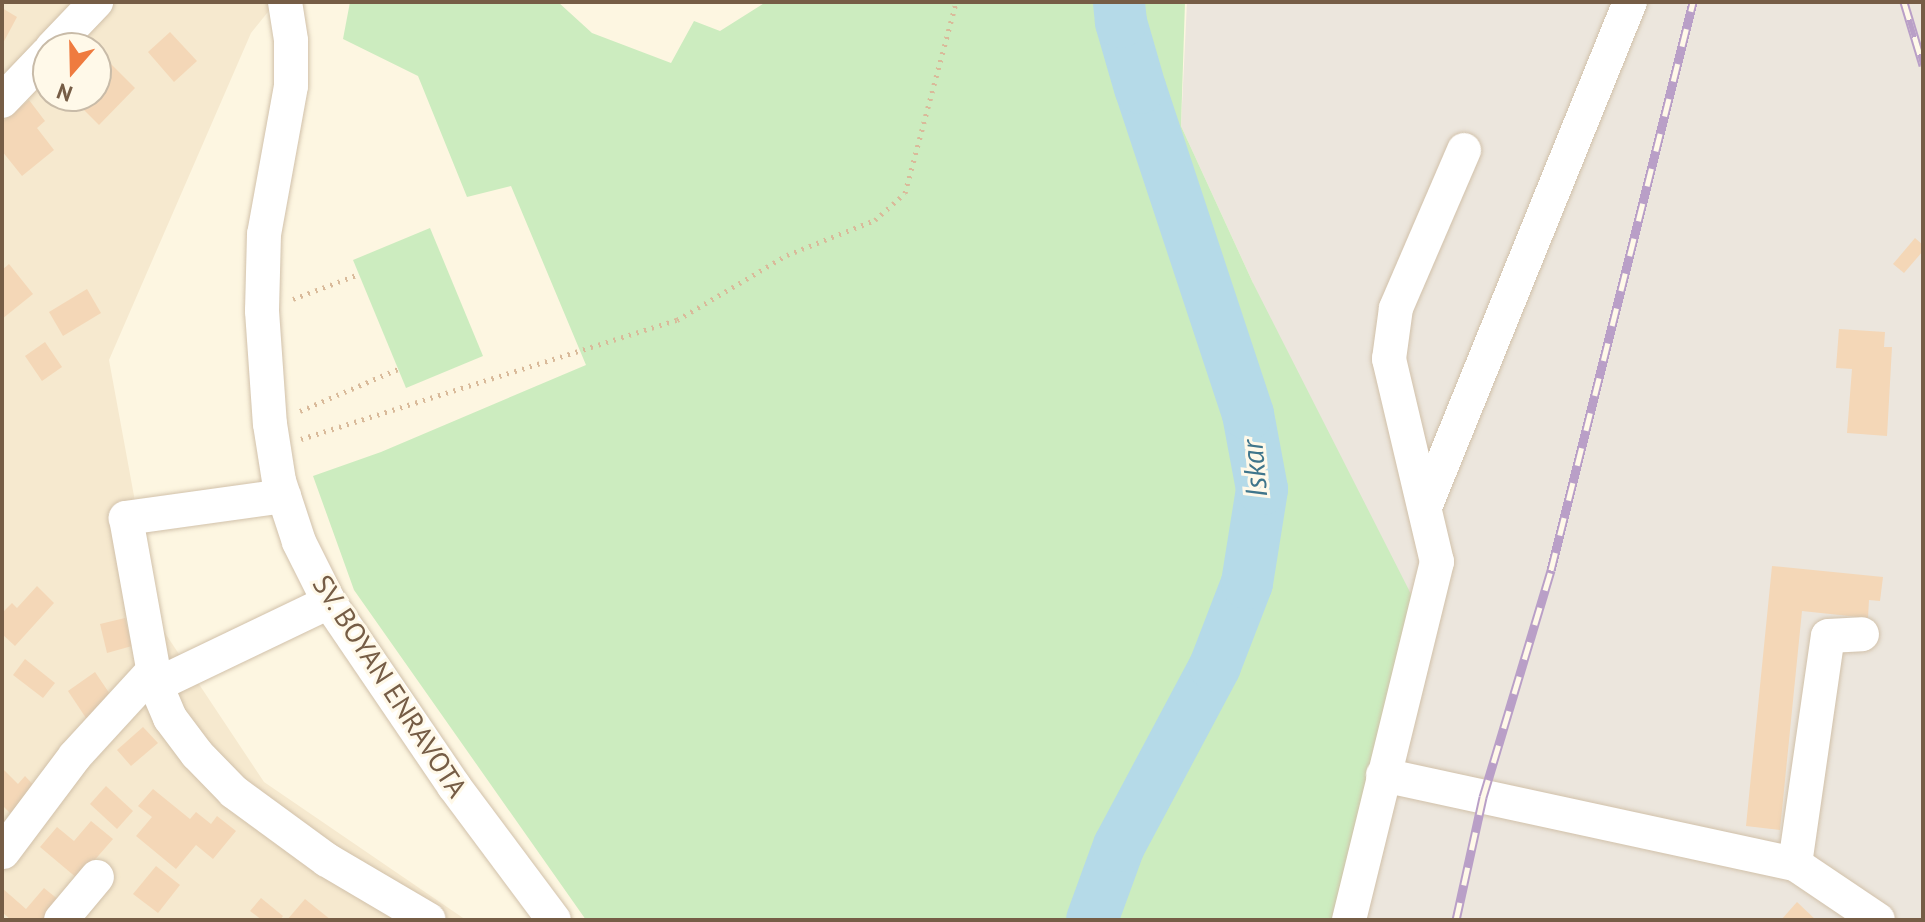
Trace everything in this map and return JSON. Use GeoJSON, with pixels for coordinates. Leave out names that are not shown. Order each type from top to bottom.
{"type":"FeatureCollection","features":[{"type":"Feature","properties":{"kind":"street"},"geometry":{"type":"LineString","coordinates":[[67,32],[96,2]]}},
{"type":"Feature","properties":{"kind":"street","name":"SV. BOYAN ENRAVOTA"},"geometry":{"type":"LineString","coordinates":[[286,2],[291,41],[291,86],[264,234],[262,311],[272,436],[284,496],[299,542],[329,602],[454,786],[554,920]]}},
{"type":"Feature","properties":{"kind":"street"},"geometry":{"type":"LineString","coordinates":[[1425,507],[1630,2]]}},
{"type":"Feature","properties":{"kind":"street"},"geometry":{"type":"LineString","coordinates":[[2,101],[32,70]]}},
{"type":"Feature","properties":{"kind":"street"},"geometry":{"type":"LineString","coordinates":[[1349,920],[1437,562],[1389,359],[1396,308],[1464,150]]}},
{"type":"Feature","properties":{"kind":"street"},"geometry":{"type":"LineString","coordinates":[[284,496],[126,518],[154,678],[170,718],[197,754],[234,792],[327,860],[425,919]]}},
{"type":"Feature","properties":{"kind":"street"},"geometry":{"type":"LineString","coordinates":[[3,852],[75,756],[154,678],[329,602]]}},
{"type":"Feature","properties":{"kind":"street"},"geometry":{"type":"LineString","coordinates":[[1795,864],[1828,636],[1862,634]]}},
{"type":"Feature","properties":{"kind":"street"},"geometry":{"type":"LineString","coordinates":[[1383,775],[1795,864],[1878,920]]}},
{"type":"Feature","properties":{"kind":"street"},"geometry":{"type":"LineString","coordinates":[[61,920],[97,877]]}},
{"type":"Feature","properties":{"kind":"path"},"geometry":{"type":"LineString","coordinates":[[272,436],[677,320],[787,255],[875,220],[905,193],[956,2]]}},
{"type":"Feature","properties":{"kind":"path"},"geometry":{"type":"LineString","coordinates":[[262,311],[359,274]]}},
{"type":"Feature","properties":{"kind":"path"},"geometry":{"type":"LineString","coordinates":[[272,436],[398,369]]}},
{"type":"Feature","properties":{"kind":"shaded area"},"geometry":{"type":"Polygon","coordinates":[[[2,2],[276,2],[251,33],[109,360],[157,621],[264,782],[466,920],[2,920],[2,2]]]}},
{"type":"Feature","properties":{"kind":"shaded area"},"geometry":{"type":"Polygon","coordinates":[[[1187,2],[1923,2],[1923,920],[1248,920],[1253,283],[1181,126],[1187,2]]]}},
{"type":"Feature","properties":{"kind":"green space"},"geometry":{"type":"Polygon","coordinates":[[[350,2],[558,2],[592,33],[671,63],[694,21],[720,31],[766,2],[1185,2],[1181,126],[1253,283],[1415,602],[1335,920],[586,920],[354,590],[313,476],[381,452],[586,365],[511,186],[467,197],[418,76],[343,39],[350,2]]]}},
{"type":"Feature","properties":{"kind":"green space"},"geometry":{"type":"Polygon","coordinates":[[[430,228],[483,356],[406,388],[353,260],[430,228]]]}},
{"type":"Feature","properties":{"kind":"building"},"geometry":{"type":"Polygon","coordinates":[[[2,8],[17,17],[2,45],[2,8]]]}},
{"type":"Feature","properties":{"kind":"building"},"geometry":{"type":"Polygon","coordinates":[[[170,32],[197,61],[174,82],[148,52],[170,32]]]}},
{"type":"Feature","properties":{"kind":"building"},"geometry":{"type":"Polygon","coordinates":[[[112,65],[135,88],[112,112],[112,65]]]}},
{"type":"Feature","properties":{"kind":"building"},"geometry":{"type":"Polygon","coordinates":[[[29,100],[32,112],[38,112],[45,121],[37,128],[54,150],[22,176],[2,151],[2,122],[29,100]]]}},
{"type":"Feature","properties":{"kind":"building"},"geometry":{"type":"Polygon","coordinates":[[[86,112],[112,112],[99,125],[86,112]]]}},
{"type":"Feature","properties":{"kind":"building"},"geometry":{"type":"Polygon","coordinates":[[[1915,238],[1923,245],[1923,251],[1904,273],[1893,264],[1915,238]]]}},
{"type":"Feature","properties":{"kind":"building"},"geometry":{"type":"Polygon","coordinates":[[[9,264],[33,294],[2,319],[2,270],[9,264]]]}},
{"type":"Feature","properties":{"kind":"building"},"geometry":{"type":"Polygon","coordinates":[[[87,289],[101,313],[63,336],[49,312],[87,289]]]}},
{"type":"Feature","properties":{"kind":"building"},"geometry":{"type":"Polygon","coordinates":[[[1839,329],[1885,332],[1884,347],[1892,347],[1887,436],[1847,433],[1852,369],[1836,368],[1839,329]]]}},
{"type":"Feature","properties":{"kind":"building"},"geometry":{"type":"Polygon","coordinates":[[[45,342],[62,367],[42,381],[25,356],[45,342]]]}},
{"type":"Feature","properties":{"kind":"building"},"geometry":{"type":"Polygon","coordinates":[[[1772,566],[1883,577],[1880,601],[1869,600],[1868,618],[1802,611],[1780,830],[1746,826],[1772,566]]]}},
{"type":"Feature","properties":{"kind":"building"},"geometry":{"type":"Polygon","coordinates":[[[37,586],[54,603],[15,646],[2,634],[2,613],[12,603],[17,608],[37,586]]]}},
{"type":"Feature","properties":{"kind":"building"},"geometry":{"type":"Polygon","coordinates":[[[125,618],[132,646],[107,653],[100,624],[125,618]]]}},
{"type":"Feature","properties":{"kind":"building"},"geometry":{"type":"Polygon","coordinates":[[[25,659],[55,683],[43,698],[13,675],[25,659]]]}},
{"type":"Feature","properties":{"kind":"building"},"geometry":{"type":"Polygon","coordinates":[[[95,672],[118,706],[90,724],[68,691],[95,672]]]}},
{"type":"Feature","properties":{"kind":"building"},"geometry":{"type":"Polygon","coordinates":[[[143,727],[158,743],[131,766],[117,750],[143,727]]]}},
{"type":"Feature","properties":{"kind":"building"},"geometry":{"type":"Polygon","coordinates":[[[2,768],[18,784],[25,776],[40,792],[14,817],[2,805],[2,768]]]}},
{"type":"Feature","properties":{"kind":"building"},"geometry":{"type":"Polygon","coordinates":[[[106,786],[133,811],[117,829],[90,804],[106,786]]]}},
{"type":"Feature","properties":{"kind":"building"},"geometry":{"type":"Polygon","coordinates":[[[153,789],[190,819],[196,812],[211,824],[217,816],[236,831],[213,859],[196,845],[176,869],[136,836],[152,817],[138,806],[153,789]]]}},
{"type":"Feature","properties":{"kind":"building"},"geometry":{"type":"Polygon","coordinates":[[[91,821],[113,839],[78,879],[40,847],[57,827],[74,841],[91,821]]]}},
{"type":"Feature","properties":{"kind":"building"},"geometry":{"type":"Polygon","coordinates":[[[156,866],[180,885],[158,913],[133,894],[156,866]]]}},
{"type":"Feature","properties":{"kind":"building"},"geometry":{"type":"Polygon","coordinates":[[[2,888],[26,909],[44,888],[60,901],[44,920],[11,920],[2,912],[2,888]]]}},
{"type":"Feature","properties":{"kind":"building"},"geometry":{"type":"Polygon","coordinates":[[[261,898],[283,916],[280,920],[262,920],[250,911],[261,898]]]}},
{"type":"Feature","properties":{"kind":"building"},"geometry":{"type":"Polygon","coordinates":[[[305,899],[331,920],[287,920],[305,899]]]}},
{"type":"Feature","properties":{"kind":"building"},"geometry":{"type":"Polygon","coordinates":[[[1797,902],[1816,920],[1781,920],[1797,902]]]}},
{"type":"Feature","properties":{"kind":"waterway","name":"Iskar"},"geometry":{"type":"LineString","coordinates":[[1092,920],[1119,846],[1215,666],[1247,583],[1262,489],[1248,414],[1140,88],[1121,22],[1119,2]]}},
{"type":"Feature","properties":{"kind":"railway"},"geometry":{"type":"LineString","coordinates":[[1456,920],[1483,797],[1551,570],[1693,2]]}},
{"type":"Feature","properties":{"kind":"railway"},"geometry":{"type":"LineString","coordinates":[[1904,2],[1923,65]]}}]}
